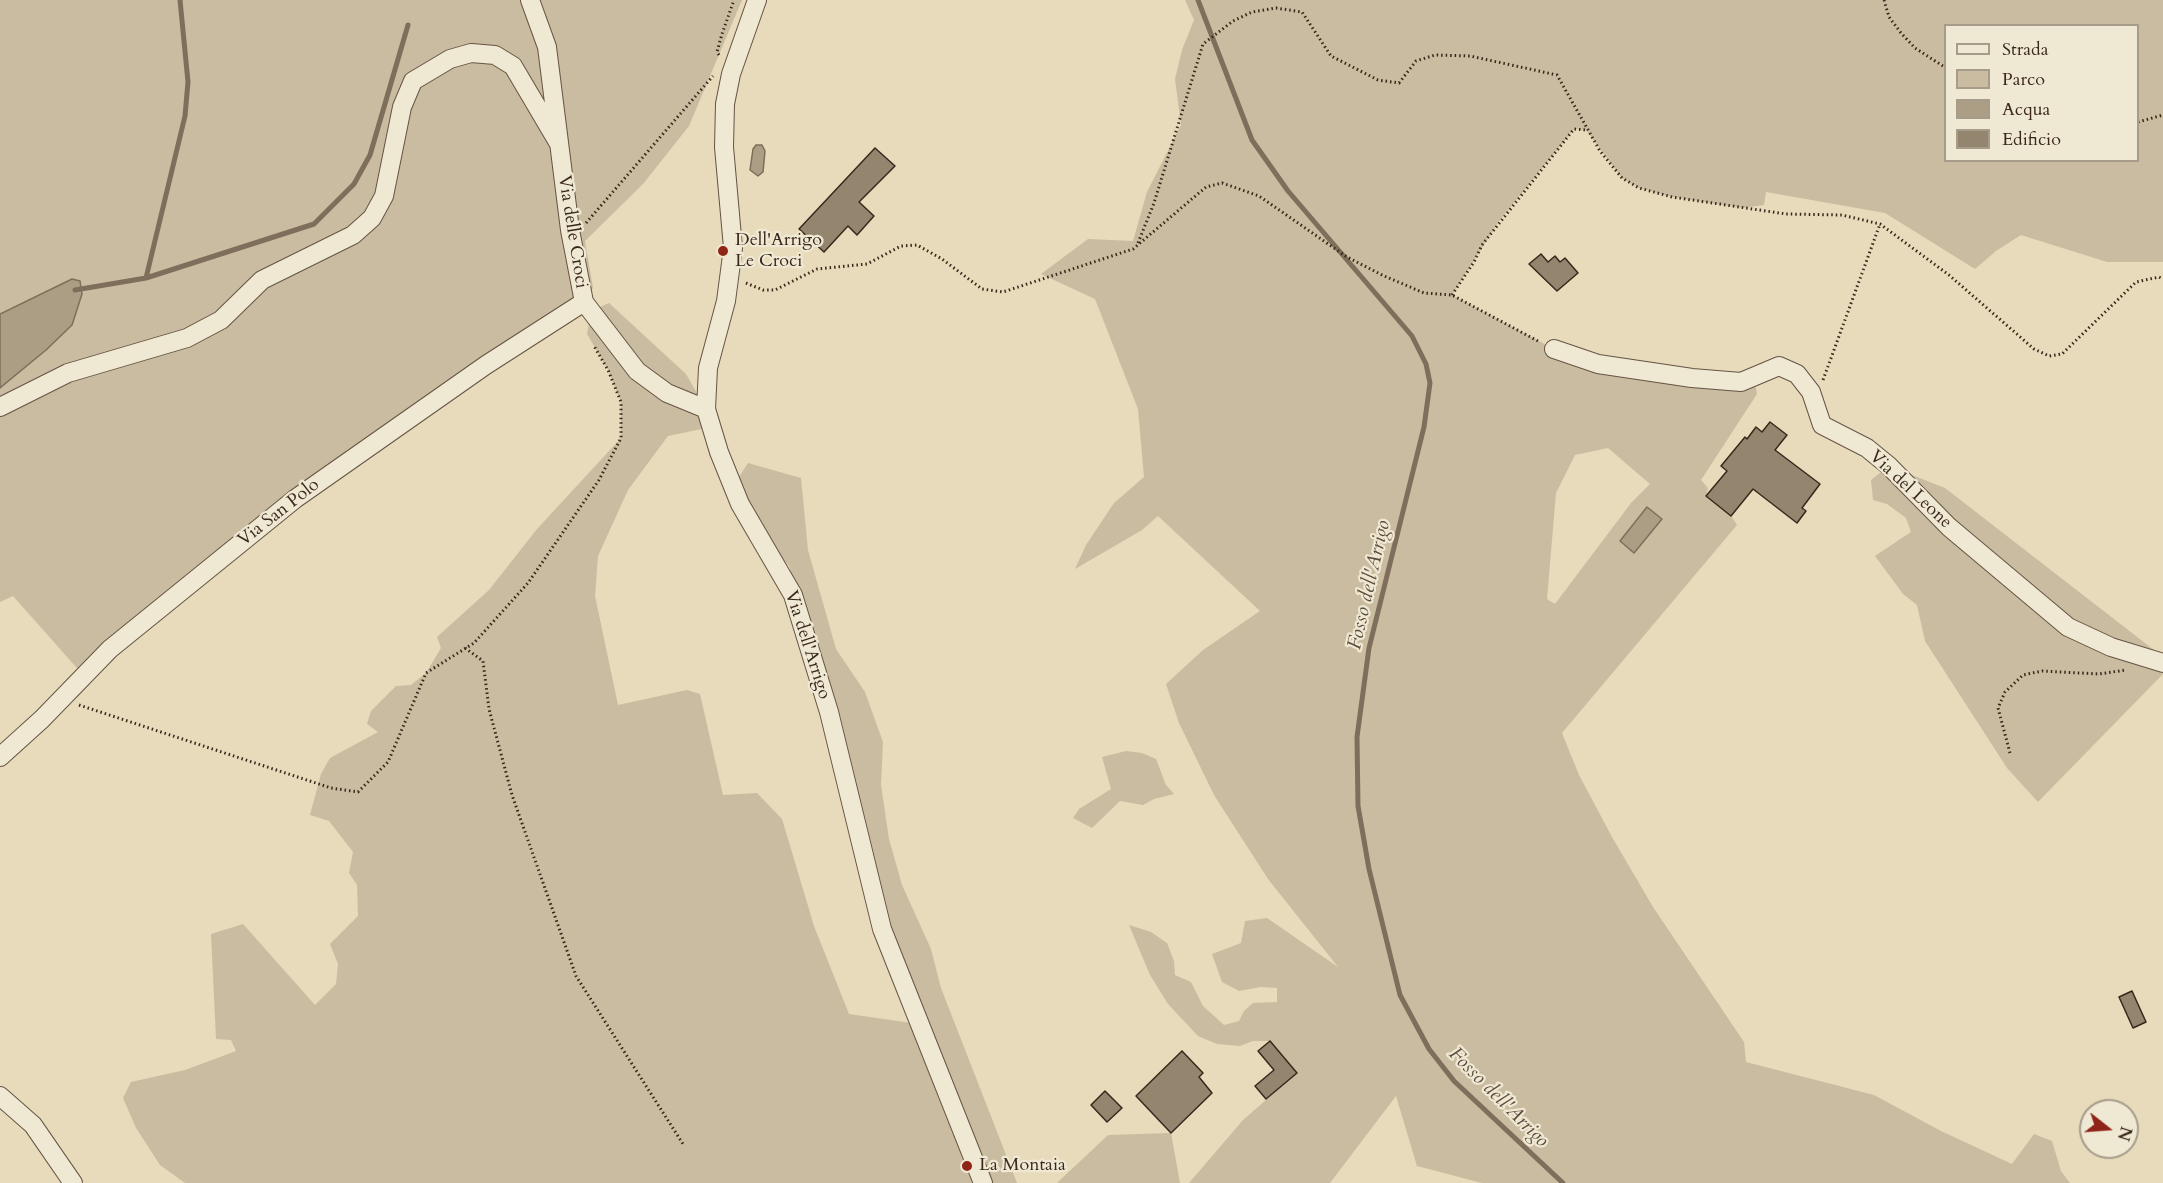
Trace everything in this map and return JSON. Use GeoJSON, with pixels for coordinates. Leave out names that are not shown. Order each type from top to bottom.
{"type":"FeatureCollection","features":[{"type":"Feature","properties":{"kind":"street","name":"Via delle Croci"},"geometry":{"type":"LineString","coordinates":[[530,0],[547,47],[571,237],[584,302],[637,371],[667,393],[706,409]]}},
{"type":"Feature","properties":{"kind":"street","name":"Via dell'Arrigo"},"geometry":{"type":"LineString","coordinates":[[757,0],[730,74],[725,104],[724,147],[733,248],[726,301],[708,368],[706,409],[719,452],[740,504],[793,595],[829,712],[882,929],[983,1183]]}},
{"type":"Feature","properties":{"kind":"street"},"geometry":{"type":"LineString","coordinates":[[0,407],[68,373],[187,338],[221,320],[262,280],[353,235],[372,218],[384,196],[402,107],[413,81],[450,59],[471,53],[495,56],[513,66],[559,144]]}},
{"type":"Feature","properties":{"kind":"street","name":"Via San Polo"},"geometry":{"type":"LineString","coordinates":[[0,757],[110,649],[295,499],[486,365],[584,302]]}},
{"type":"Feature","properties":{"kind":"street","name":"Via del Leone"},"geometry":{"type":"LineString","coordinates":[[1554,349],[1598,364],[1741,382],[1779,366],[1797,374],[1811,392],[1822,425],[1867,448],[1889,466],[1949,527],[2067,627],[2157,662]]}},
{"type":"Feature","properties":{"kind":"street"},"geometry":{"type":"LineString","coordinates":[[0,1096],[33,1125],[74,1183]]}},
{"type":"Feature","properties":{"kind":"path"},"geometry":{"type":"LineString","coordinates":[[717,52],[734,0]]}},
{"type":"Feature","properties":{"kind":"path"},"geometry":{"type":"LineString","coordinates":[[1884,0],[1889,17],[1901,33],[1915,48],[1944,67]]}},
{"type":"Feature","properties":{"kind":"path"},"geometry":{"type":"LineString","coordinates":[[1138,243],[1154,203],[1203,44],[1233,21],[1252,12],[1276,8],[1302,12],[1331,56],[1378,80],[1399,83],[1416,61],[1435,54],[1490,60],[1557,75],[1586,130],[1622,178],[1639,188],[1672,197],[1786,213],[1842,215],[1880,225],[1949,275],[2034,349],[2049,356],[2062,354],[2136,282],[2159,277],[2163,279]]}},
{"type":"Feature","properties":{"kind":"path"},"geometry":{"type":"LineString","coordinates":[[571,237],[591,218],[718,70]]}},
{"type":"Feature","properties":{"kind":"path"},"geometry":{"type":"LineString","coordinates":[[2139,122],[2163,115]]}},
{"type":"Feature","properties":{"kind":"path"},"geometry":{"type":"LineString","coordinates":[[1452,295],[1494,229],[1574,129],[1586,130]]}},
{"type":"Feature","properties":{"kind":"path"},"geometry":{"type":"LineString","coordinates":[[730,277],[763,290],[775,290],[817,269],[867,264],[901,246],[917,245],[942,259],[982,290],[1003,292],[1133,249],[1206,187],[1221,183],[1259,195],[1347,257],[1382,275],[1424,293],[1452,295],[1554,349]]}},
{"type":"Feature","properties":{"kind":"path"},"geometry":{"type":"LineString","coordinates":[[1811,392],[1822,381],[1880,225]]}},
{"type":"Feature","properties":{"kind":"path"},"geometry":{"type":"LineString","coordinates":[[61,699],[331,788],[358,792],[388,762],[426,673],[474,643],[528,583],[599,480],[621,438],[621,402],[608,370],[592,343]]}},
{"type":"Feature","properties":{"kind":"path"},"geometry":{"type":"LineString","coordinates":[[465,648],[483,662],[489,710],[512,795],[576,976],[683,1144]]}},
{"type":"Feature","properties":{"kind":"path"},"geometry":{"type":"LineString","coordinates":[[2010,753],[1998,708],[2005,692],[2023,675],[2042,670],[2099,674],[2123,671],[2157,662]]}},
{"type":"Feature","properties":{"kind":"green space"},"geometry":{"type":"Polygon","coordinates":[[[0,0],[742,0],[689,126],[643,184],[585,241],[593,288],[584,302],[295,499],[84,676],[13,596],[0,602],[0,388],[72,325],[52,288],[0,314],[0,0]]]}},
{"type":"Feature","properties":{"kind":"green space"},"geometry":{"type":"Polygon","coordinates":[[[1185,0],[2163,0],[2163,262],[2107,262],[2021,235],[1996,251],[1975,269],[1885,213],[1766,192],[1764,205],[1743,208],[1672,197],[1639,188],[1622,178],[1586,130],[1574,129],[1499,221],[1452,295],[1554,349],[1598,364],[1754,377],[1757,394],[1701,480],[1708,488],[1706,496],[1731,516],[1737,525],[1562,733],[1579,775],[1653,907],[1744,1042],[1746,1062],[1874,1095],[1941,1131],[2012,1164],[2034,1134],[2052,1141],[2061,1171],[2070,1183],[1482,1183],[1417,1166],[1396,1096],[1330,1183],[1189,1183],[1243,1120],[1297,1073],[1270,1041],[1253,1041],[1240,1046],[1217,1044],[1198,1036],[1168,1004],[1150,975],[1129,925],[1151,932],[1167,943],[1174,961],[1175,975],[1191,982],[1203,1006],[1224,1025],[1239,1021],[1244,1011],[1253,1003],[1277,1002],[1277,988],[1261,987],[1239,991],[1222,982],[1212,954],[1241,943],[1245,921],[1267,918],[1338,967],[1268,879],[1214,795],[1179,723],[1166,684],[1203,650],[1260,611],[1158,516],[1142,530],[1075,569],[1086,545],[1114,503],[1144,477],[1138,409],[1095,299],[1041,274],[1088,239],[1133,241],[1147,192],[1181,125],[1175,79],[1182,50],[1194,20],[1185,0]],[[1608,448],[1575,455],[1556,493],[1547,599],[1555,604],[1631,503],[1650,484],[1608,448]]]}},
{"type":"Feature","properties":{"kind":"green space"},"geometry":{"type":"Polygon","coordinates":[[[609,303],[686,374],[706,409],[711,427],[668,436],[628,490],[598,556],[595,596],[618,705],[687,690],[700,694],[723,795],[757,793],[782,819],[814,926],[849,1014],[925,1025],[892,946],[837,730],[789,566],[773,549],[737,480],[748,463],[801,478],[808,550],[836,649],[865,692],[883,742],[881,785],[889,839],[902,885],[931,949],[941,988],[1017,1183],[185,1183],[160,1165],[136,1128],[123,1098],[131,1082],[185,1070],[236,1051],[231,1040],[216,1039],[211,934],[243,924],[315,1005],[336,984],[338,964],[330,944],[358,916],[357,885],[349,873],[353,852],[329,821],[310,815],[321,774],[330,758],[378,732],[367,724],[371,711],[396,686],[411,685],[426,673],[441,648],[437,637],[489,590],[537,529],[621,438],[621,402],[608,370],[587,334],[591,311],[609,303]]]}},
{"type":"Feature","properties":{"kind":"green space"},"geometry":{"type":"Polygon","coordinates":[[[1889,466],[1945,488],[2163,657],[2163,674],[2038,802],[2007,768],[1925,641],[1917,605],[1903,594],[1875,556],[1911,532],[1906,518],[1887,504],[1873,500],[1871,480],[1889,466]]]}},
{"type":"Feature","properties":{"kind":"green space"},"geometry":{"type":"Polygon","coordinates":[[[1126,751],[1142,753],[1156,759],[1166,785],[1174,794],[1154,799],[1143,805],[1120,801],[1092,828],[1073,818],[1079,809],[1111,789],[1102,757],[1126,751]]]}},
{"type":"Feature","properties":{"kind":"green space"},"geometry":{"type":"Polygon","coordinates":[[[1171,1133],[1180,1183],[1057,1183],[1108,1135],[1171,1133]]]}},
{"type":"Feature","properties":{"kind":"water"},"geometry":{"type":"Polygon","coordinates":[[[756,145],[762,145],[765,151],[763,172],[758,176],[750,170],[753,149],[756,145]]]}},
{"type":"Feature","properties":{"kind":"water"},"geometry":{"type":"Polygon","coordinates":[[[72,279],[80,281],[82,294],[72,325],[0,388],[0,314],[72,279]]]}},
{"type":"Feature","properties":{"kind":"water"},"geometry":{"type":"Polygon","coordinates":[[[1647,507],[1662,519],[1634,553],[1620,541],[1647,507]]]}},
{"type":"Feature","properties":{"kind":"building"},"geometry":{"type":"Polygon","coordinates":[[[875,148],[895,166],[859,202],[874,216],[857,235],[848,226],[824,252],[799,229],[875,148]]]}},
{"type":"Feature","properties":{"kind":"building"},"geometry":{"type":"Polygon","coordinates":[[[1541,254],[1548,262],[1555,256],[1560,262],[1565,258],[1578,273],[1557,291],[1529,264],[1541,254]]]}},
{"type":"Feature","properties":{"kind":"building"},"geometry":{"type":"Polygon","coordinates":[[[1770,422],[1787,435],[1775,450],[1820,484],[1802,508],[1806,511],[1797,523],[1753,489],[1731,516],[1706,496],[1727,471],[1721,466],[1745,437],[1747,439],[1756,427],[1762,432],[1770,422]]]}},
{"type":"Feature","properties":{"kind":"building"},"geometry":{"type":"Polygon","coordinates":[[[2132,991],[2146,1022],[2133,1028],[2119,997],[2132,991]]]}},
{"type":"Feature","properties":{"kind":"building"},"geometry":{"type":"Polygon","coordinates":[[[1270,1041],[1297,1073],[1266,1099],[1255,1086],[1274,1070],[1258,1051],[1270,1041]]]}},
{"type":"Feature","properties":{"kind":"building"},"geometry":{"type":"Polygon","coordinates":[[[1182,1051],[1203,1073],[1199,1077],[1212,1093],[1171,1133],[1136,1096],[1182,1051]]]}},
{"type":"Feature","properties":{"kind":"building"},"geometry":{"type":"Polygon","coordinates":[[[1105,1091],[1122,1108],[1107,1122],[1091,1105],[1105,1091]]]}},
{"type":"Feature","properties":{"kind":"waterway"},"geometry":{"type":"LineString","coordinates":[[146,278],[185,116],[188,82],[180,0]]}},
{"type":"Feature","properties":{"kind":"waterway","name":"Fosso dell'Arrigo"},"geometry":{"type":"LineString","coordinates":[[1198,0],[1252,140],[1288,191],[1412,336],[1426,364],[1430,383],[1424,427],[1369,648],[1357,737],[1358,806],[1369,869],[1400,995],[1429,1049],[1454,1081],[1563,1183]]}},
{"type":"Feature","properties":{"kind":"waterway"},"geometry":{"type":"LineString","coordinates":[[75,290],[146,278],[314,224],[354,184],[370,155],[408,25]]}},
{"type":"Feature","properties":{"kind":"place","name":"Dell'Arrigo Le Croci"},"geometry":{"type":"Point","coordinates":[723,251]}},
{"type":"Feature","properties":{"kind":"place","name":"La Montaia"},"geometry":{"type":"Point","coordinates":[967,1166]}}]}
